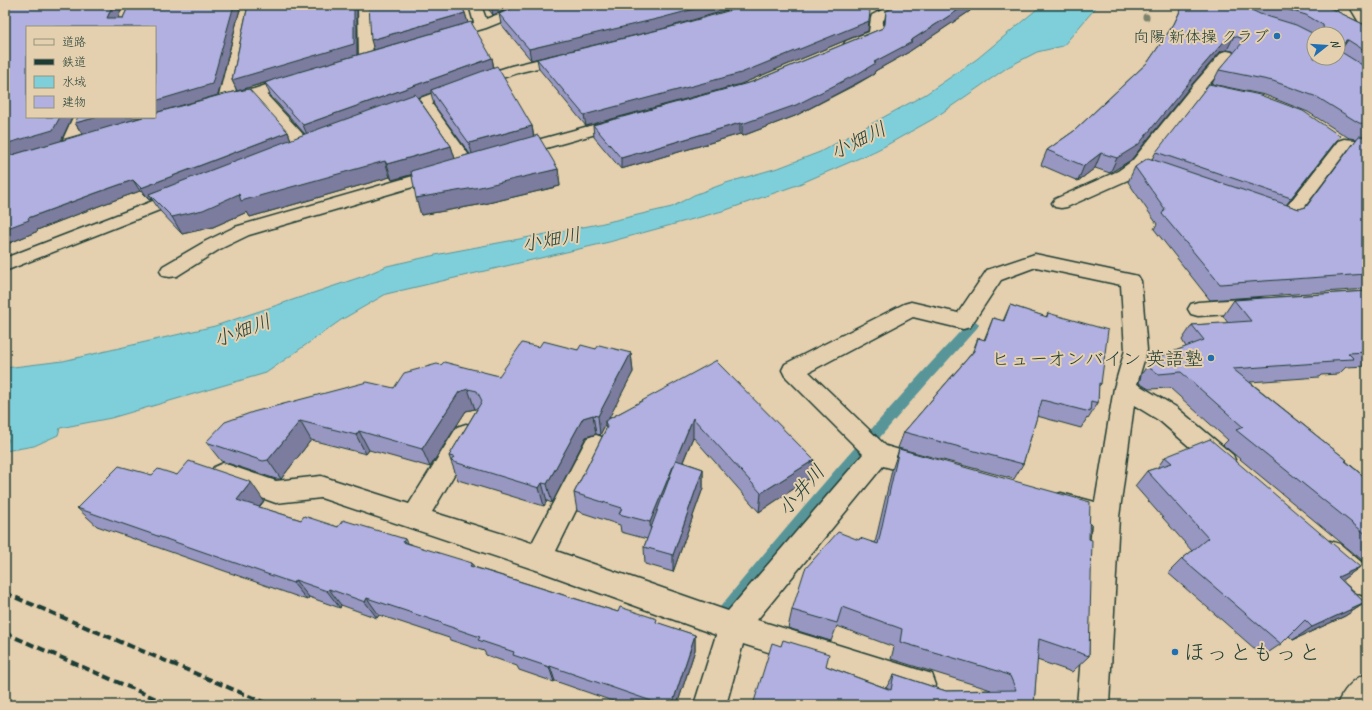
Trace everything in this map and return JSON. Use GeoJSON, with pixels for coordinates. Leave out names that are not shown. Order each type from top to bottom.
{"type":"FeatureCollection","features":[{"type":"Feature","properties":{"kind":"street"},"geometry":{"type":"LineString","coordinates":[[226,99],[247,5]]}},
{"type":"Feature","properties":{"kind":"street"},"geometry":{"type":"LineString","coordinates":[[364,5],[366,59]]}},
{"type":"Feature","properties":{"kind":"street"},"geometry":{"type":"LineString","coordinates":[[475,5],[481,25]]}},
{"type":"Feature","properties":{"kind":"street"},"geometry":{"type":"LineString","coordinates":[[428,41],[481,25],[532,5]]}},
{"type":"Feature","properties":{"kind":"street"},"geometry":{"type":"LineString","coordinates":[[839,49],[875,34],[871,15],[902,5]]}},
{"type":"Feature","properties":{"kind":"street"},"geometry":{"type":"LineString","coordinates":[[1341,5],[1355,30],[1367,36]]}},
{"type":"Feature","properties":{"kind":"street"},"geometry":{"type":"LineString","coordinates":[[379,118],[497,75],[583,53]]}},
{"type":"Feature","properties":{"kind":"street"},"geometry":{"type":"LineString","coordinates":[[352,63],[382,54]]}},
{"type":"Feature","properties":{"kind":"street"},"geometry":{"type":"LineString","coordinates":[[1061,203],[1145,168],[1207,89],[1228,55]]}},
{"type":"Feature","properties":{"kind":"street"},"geometry":{"type":"LineString","coordinates":[[211,103],[257,93],[276,85],[306,76]]}},
{"type":"Feature","properties":{"kind":"street"},"geometry":{"type":"LineString","coordinates":[[257,93],[313,143],[291,152]]}},
{"type":"Feature","properties":{"kind":"street"},"geometry":{"type":"LineString","coordinates":[[423,102],[483,161]]}},
{"type":"Feature","properties":{"kind":"street"},"geometry":{"type":"LineString","coordinates":[[69,146],[81,118]]}},
{"type":"Feature","properties":{"kind":"street"},"geometry":{"type":"LineString","coordinates":[[170,271],[213,245],[242,231],[633,119]]}},
{"type":"Feature","properties":{"kind":"street"},"geometry":{"type":"LineString","coordinates":[[1258,206],[1288,217],[1338,140],[1367,146]]}},
{"type":"Feature","properties":{"kind":"street"},"geometry":{"type":"LineString","coordinates":[[5,265],[196,190]]}},
{"type":"Feature","properties":{"kind":"street"},"geometry":{"type":"LineString","coordinates":[[947,473],[878,454],[793,370],[910,309],[963,322],[994,275],[1035,260],[1131,281],[1136,350],[1125,388],[1106,517],[1093,705]]}},
{"type":"Feature","properties":{"kind":"street"},"geometry":{"type":"LineString","coordinates":[[1198,309],[1275,304]]}},
{"type":"Feature","properties":{"kind":"street"},"geometry":{"type":"LineString","coordinates":[[1125,388],[1168,414],[1240,476]]}},
{"type":"Feature","properties":{"kind":"street"},"geometry":{"type":"LineString","coordinates":[[415,517],[475,419]]}},
{"type":"Feature","properties":{"kind":"street"},"geometry":{"type":"LineString","coordinates":[[539,558],[596,445]]}},
{"type":"Feature","properties":{"kind":"street"},"geometry":{"type":"LineString","coordinates":[[710,705],[723,624],[878,454]]}},
{"type":"Feature","properties":{"kind":"street"},"geometry":{"type":"LineString","coordinates":[[201,466],[276,492],[321,487],[539,558],[723,624],[947,693]]}},
{"type":"Feature","properties":{"kind":"street"},"geometry":{"type":"LineString","coordinates":[[1038,498],[1106,517]]}},
{"type":"Feature","properties":{"kind":"street"},"geometry":{"type":"LineString","coordinates":[[1313,538],[1367,584]]}},
{"type":"Feature","properties":{"kind":"street"},"geometry":{"type":"LineString","coordinates":[[1353,705],[1367,689]]}},
{"type":"Feature","properties":{"kind":"water","name":"小畑川"},"geometry":{"type":"Polygon","coordinates":[[[1042,5],[1098,5],[1063,46],[1037,52],[1008,67],[933,119],[885,146],[797,185],[726,210],[609,242],[386,294],[341,320],[266,373],[111,418],[60,428],[58,435],[34,446],[5,451],[9,439],[5,439],[5,368],[63,361],[215,326],[364,276],[387,266],[440,254],[599,224],[672,207],[694,195],[726,183],[781,167],[820,152],[926,94],[977,59],[1042,5]]]}},
{"type":"Feature","properties":{"kind":"building"},"geometry":{"type":"Polygon","coordinates":[[[10,5],[113,5],[107,18],[123,18],[129,5],[234,5],[212,84],[156,101],[156,26],[26,26],[26,118],[59,118],[53,130],[5,144],[5,13],[10,5]]]}},
{"type":"Feature","properties":{"kind":"building"},"geometry":{"type":"Polygon","coordinates":[[[248,5],[354,5],[354,44],[232,80],[248,5]]]}},
{"type":"Feature","properties":{"kind":"building"},"geometry":{"type":"Polygon","coordinates":[[[369,5],[461,5],[465,13],[371,40],[369,5]]]}},
{"type":"Feature","properties":{"kind":"building"},"geometry":{"type":"Polygon","coordinates":[[[521,5],[709,5],[661,18],[529,49],[499,14],[521,5]]]}},
{"type":"Feature","properties":{"kind":"building"},"geometry":{"type":"Polygon","coordinates":[[[749,5],[860,5],[870,11],[869,21],[741,73],[584,115],[537,59],[671,27],[749,5]]]}},
{"type":"Feature","properties":{"kind":"building"},"geometry":{"type":"Polygon","coordinates":[[[898,5],[966,5],[910,41],[912,42],[874,62],[876,63],[859,73],[796,105],[742,124],[740,123],[621,158],[593,125],[752,82],[883,28],[885,24],[886,11],[898,5]]]}},
{"type":"Feature","properties":{"kind":"building"},"geometry":{"type":"Polygon","coordinates":[[[1183,5],[1241,5],[1260,14],[1296,25],[1306,30],[1306,66],[1346,66],[1346,55],[1367,68],[1367,124],[1359,123],[1317,97],[1273,81],[1219,70],[1243,42],[1241,38],[1234,36],[1228,37],[1138,145],[1117,158],[1101,153],[1084,166],[1047,150],[1074,131],[1148,62],[1174,24],[1183,5]]]}},
{"type":"Feature","properties":{"kind":"building"},"geometry":{"type":"Polygon","coordinates":[[[1272,5],[1324,5],[1367,26],[1367,52],[1346,40],[1346,26],[1323,26],[1306,15],[1272,5]]]}},
{"type":"Feature","properties":{"kind":"building"},"geometry":{"type":"Polygon","coordinates":[[[471,22],[492,58],[303,125],[265,83],[278,78],[471,22]]]}},
{"type":"Feature","properties":{"kind":"building"},"geometry":{"type":"Polygon","coordinates":[[[497,66],[532,126],[469,143],[431,90],[497,66]]]}},
{"type":"Feature","properties":{"kind":"building"},"geometry":{"type":"Polygon","coordinates":[[[1209,84],[1260,95],[1303,111],[1340,136],[1291,198],[1156,152],[1209,84]]]}},
{"type":"Feature","properties":{"kind":"building"},"geometry":{"type":"Polygon","coordinates":[[[249,89],[288,132],[141,188],[133,180],[28,218],[29,220],[5,229],[5,157],[140,118],[156,118],[156,113],[224,94],[249,89]]]}},
{"type":"Feature","properties":{"kind":"building"},"geometry":{"type":"Polygon","coordinates":[[[415,94],[451,146],[387,164],[385,161],[241,201],[239,194],[203,210],[172,217],[149,194],[305,134],[415,94]]]}},
{"type":"Feature","properties":{"kind":"building"},"geometry":{"type":"Polygon","coordinates":[[[78,118],[94,118],[75,123],[78,118]]]}},
{"type":"Feature","properties":{"kind":"building"},"geometry":{"type":"Polygon","coordinates":[[[538,135],[558,169],[480,187],[416,198],[411,171],[538,135]]]}},
{"type":"Feature","properties":{"kind":"building"},"geometry":{"type":"Polygon","coordinates":[[[1359,136],[1367,137],[1367,274],[1220,284],[1162,214],[1165,209],[1135,167],[1148,158],[1299,209],[1306,207],[1359,136]]]}},
{"type":"Feature","properties":{"kind":"building"},"geometry":{"type":"Polygon","coordinates":[[[1367,291],[1367,352],[1348,353],[1354,359],[1332,360],[1333,362],[1233,369],[1347,460],[1345,461],[1367,479],[1367,481],[1364,482],[1367,485],[1367,535],[1236,430],[1243,427],[1181,372],[1159,374],[1149,368],[1151,360],[1204,340],[1192,325],[1251,321],[1234,300],[1367,291]]]}},
{"type":"Feature","properties":{"kind":"building"},"geometry":{"type":"Polygon","coordinates":[[[1010,305],[1047,317],[1048,313],[1108,330],[1101,384],[1099,383],[1098,403],[1091,401],[1090,412],[1042,400],[1023,464],[904,432],[974,351],[978,338],[985,340],[993,318],[1004,321],[1010,305]]]}},
{"type":"Feature","properties":{"kind":"building"},"geometry":{"type":"Polygon","coordinates":[[[543,341],[578,350],[581,345],[596,349],[599,345],[631,353],[598,416],[593,415],[583,418],[547,484],[542,483],[539,488],[451,461],[454,457],[449,456],[482,401],[477,391],[468,389],[459,392],[422,449],[359,431],[356,435],[300,421],[268,460],[263,461],[206,442],[225,422],[253,412],[367,382],[394,388],[404,373],[437,364],[441,365],[444,362],[499,376],[522,343],[539,347],[543,341]]]}},
{"type":"Feature","properties":{"kind":"building"},"geometry":{"type":"Polygon","coordinates":[[[717,360],[717,362],[814,460],[761,493],[693,418],[650,522],[619,514],[622,508],[574,493],[607,427],[605,421],[717,360]]]}},
{"type":"Feature","properties":{"kind":"building"},"geometry":{"type":"Polygon","coordinates":[[[1210,439],[1360,567],[1338,577],[1365,603],[1312,627],[1305,620],[1281,644],[1182,559],[1208,538],[1147,471],[1172,463],[1165,457],[1210,439]]]}},
{"type":"Feature","properties":{"kind":"building"},"geometry":{"type":"Polygon","coordinates":[[[899,449],[1090,502],[1089,539],[1092,540],[1089,656],[1039,639],[1034,705],[753,705],[772,643],[781,646],[783,640],[829,654],[826,666],[891,690],[894,674],[946,691],[1016,690],[1010,676],[998,671],[900,642],[902,629],[842,607],[837,623],[792,610],[805,569],[838,532],[859,540],[860,538],[878,544],[899,449]]]}},
{"type":"Feature","properties":{"kind":"building"},"geometry":{"type":"Polygon","coordinates":[[[676,460],[703,469],[673,555],[644,547],[676,460]]]}},
{"type":"Feature","properties":{"kind":"building"},"geometry":{"type":"Polygon","coordinates":[[[189,461],[251,482],[237,500],[301,520],[304,516],[338,527],[343,520],[405,539],[403,542],[472,563],[470,566],[618,612],[620,607],[657,619],[656,622],[695,635],[672,705],[663,705],[550,666],[549,667],[513,655],[514,652],[478,640],[480,637],[367,598],[365,602],[329,589],[327,591],[295,580],[293,583],[77,508],[119,466],[152,475],[158,469],[177,475],[189,461]]]}},
{"type":"Feature","properties":{"kind":"waterway","name":"小井川"},"geometry":{"type":"LineString","coordinates":[[720,624],[722,617],[813,505],[876,432],[973,325]]}},
{"type":"Feature","properties":{"kind":"railway"},"geometry":{"type":"LineString","coordinates":[[5,593],[270,705]]}},
{"type":"Feature","properties":{"kind":"railway"},"geometry":{"type":"LineString","coordinates":[[5,633],[170,705]]}},
{"type":"Feature","properties":{"kind":"place","name":"向陽 新体操 クラブ"},"geometry":{"type":"Point","coordinates":[1277,36]}},
{"type":"Feature","properties":{"kind":"place","name":"ヒューオンバイン 英語塾"},"geometry":{"type":"Point","coordinates":[1211,358]}},
{"type":"Feature","properties":{"kind":"place","name":"ほっともっと"},"geometry":{"type":"Point","coordinates":[1175,652]}}]}
